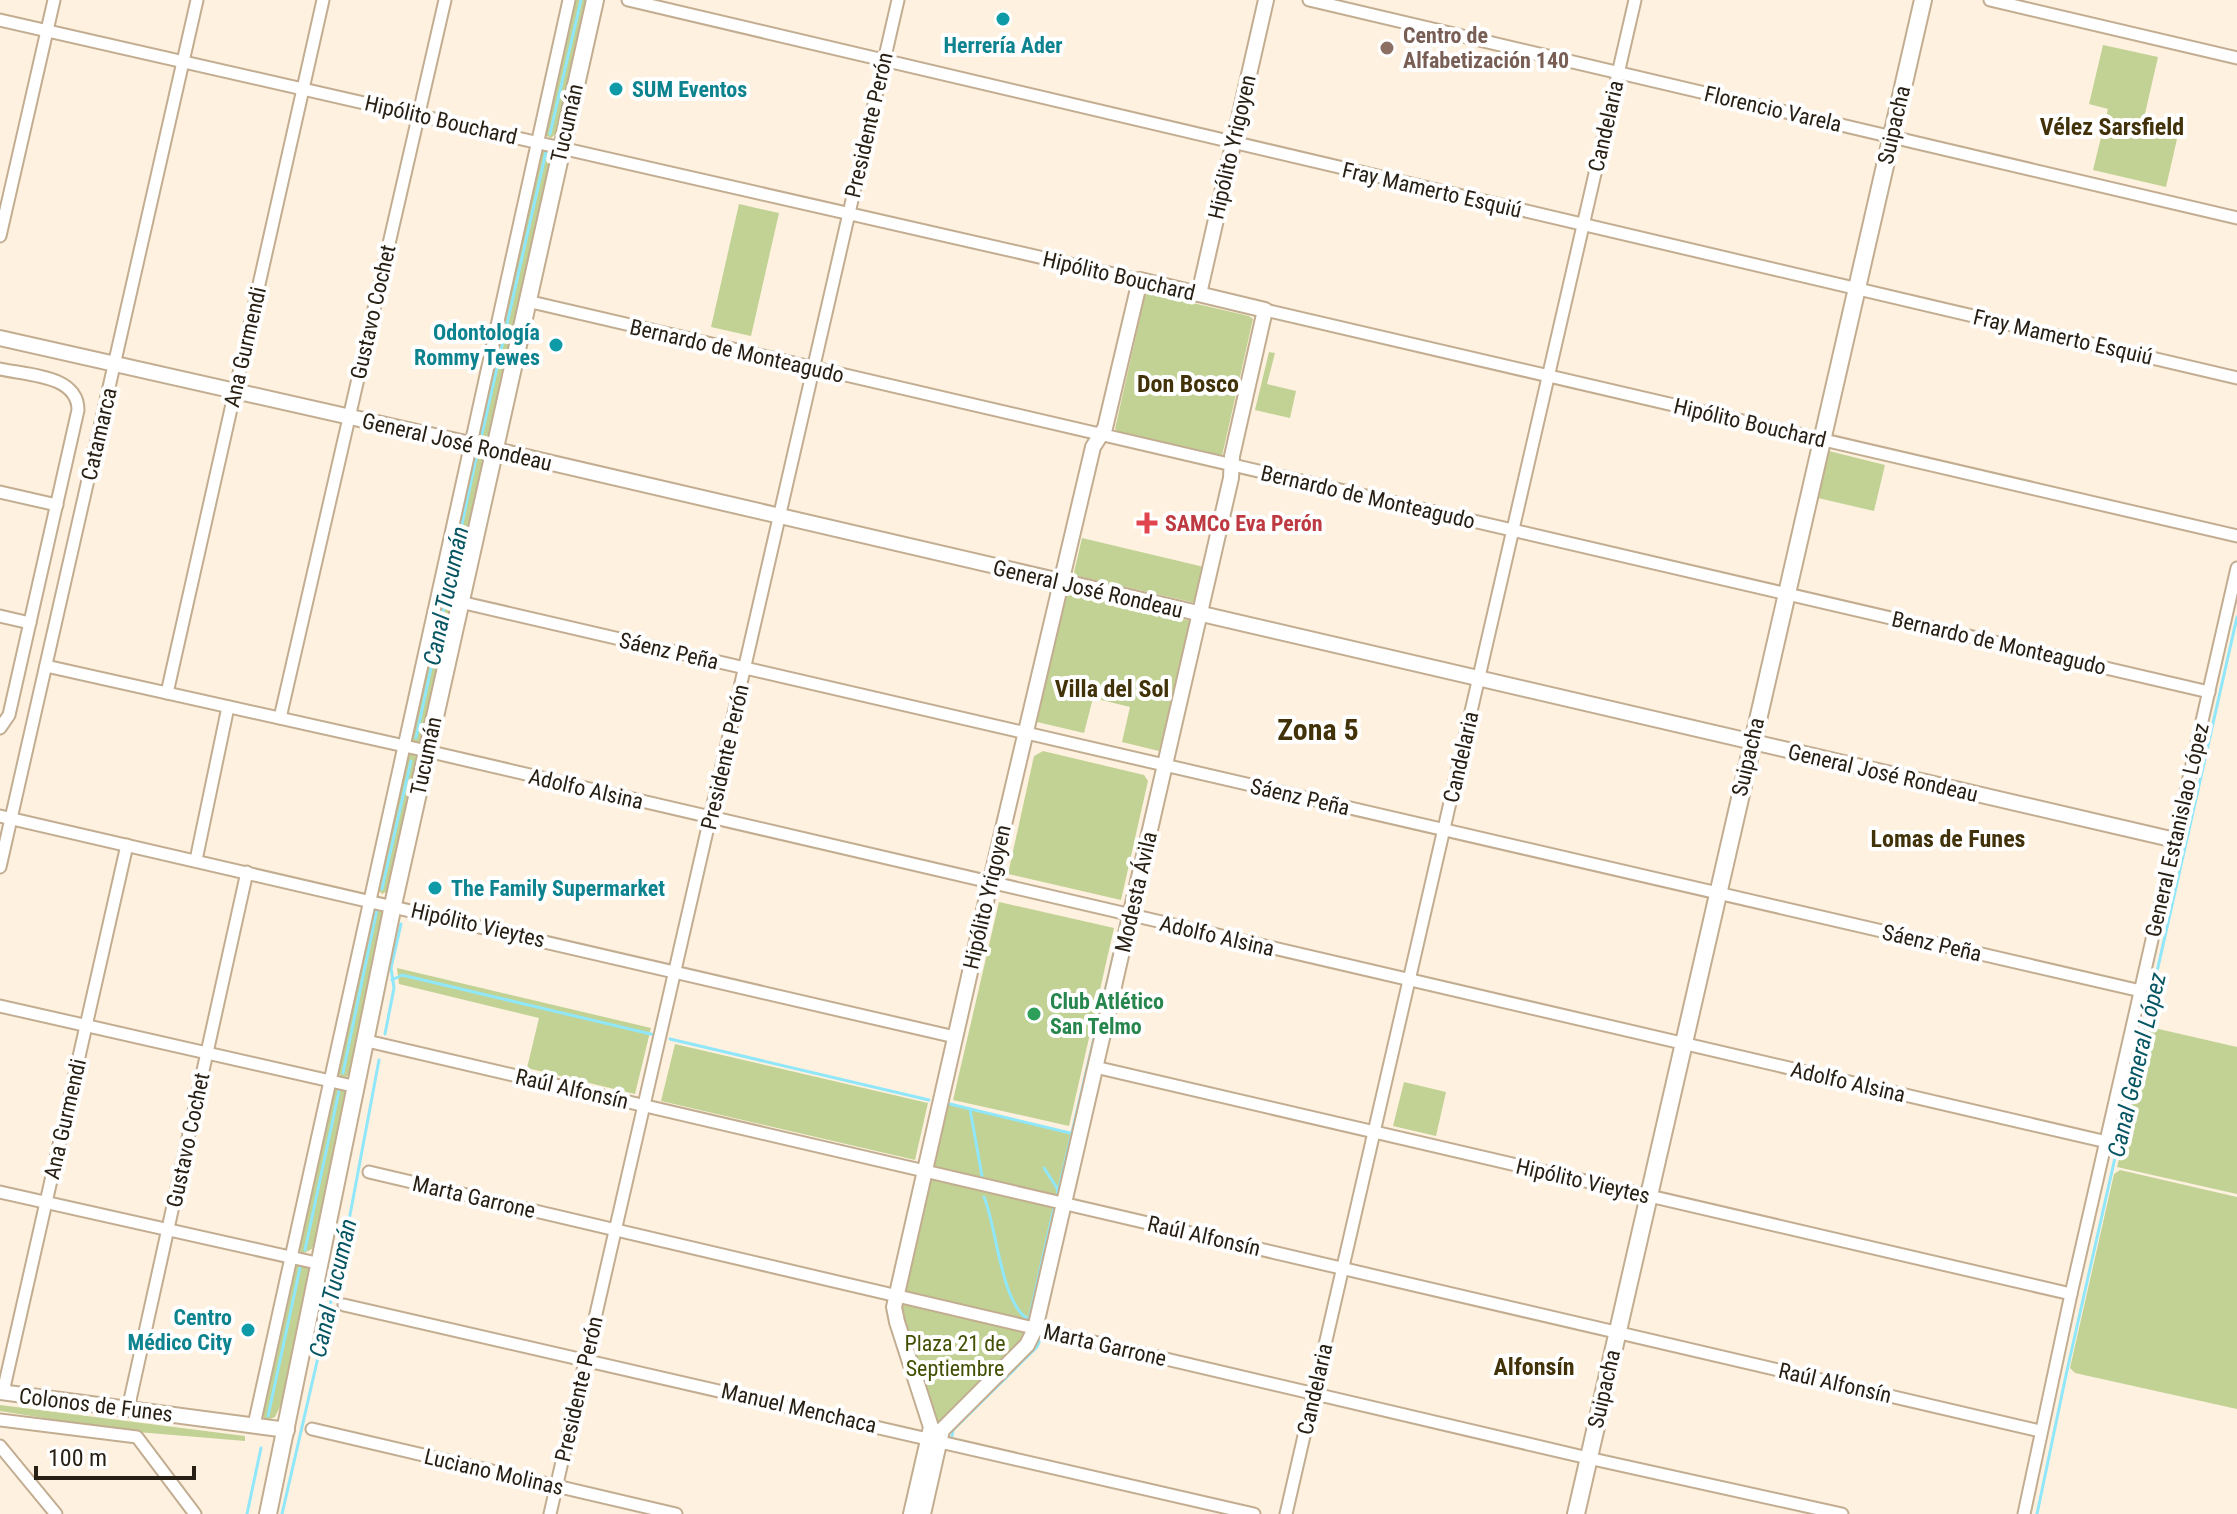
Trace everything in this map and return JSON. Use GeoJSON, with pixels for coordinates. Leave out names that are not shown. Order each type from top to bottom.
{"type":"FeatureCollection","features":[{"type":"Feature","properties":{"kind":"main road","name":"Tucumán"},"geometry":{"type":"LineString","coordinates":[[268,1514],[393,905],[595,0]]}},
{"type":"Feature","properties":{"kind":"main road","name":"Suipacha"},"geometry":{"type":"LineString","coordinates":[[1576,1514],[1923,0]]}},
{"type":"Feature","properties":{"kind":"street"},"geometry":{"type":"LineString","coordinates":[[0,236],[54,0]]}},
{"type":"Feature","properties":{"kind":"street","name":"Catamarca"},"geometry":{"type":"LineString","coordinates":[[0,867],[6,817],[46,666],[197,0]]}},
{"type":"Feature","properties":{"kind":"street","name":"Ana Gurmendi"},"geometry":{"type":"LineString","coordinates":[[167,693],[323,0]]}},
{"type":"Feature","properties":{"kind":"street","name":"Gustavo Cochet"},"geometry":{"type":"LineString","coordinates":[[280,718],[445,0]]}},
{"type":"Feature","properties":{"kind":"street","name":"Tucumán"},"geometry":{"type":"LineString","coordinates":[[254,1425],[569,0]]}},
{"type":"Feature","properties":{"kind":"street","name":"Fray Mamerto Esquiú"},"geometry":{"type":"LineString","coordinates":[[628,0],[2237,378]]}},
{"type":"Feature","properties":{"kind":"street","name":"Presidente Perón"},"geometry":{"type":"LineString","coordinates":[[550,1514],[898,0]]}},
{"type":"Feature","properties":{"kind":"street","name":"Hipólito Yrigoyen"},"geometry":{"type":"LineString","coordinates":[[1199,294],[1266,0]]}},
{"type":"Feature","properties":{"kind":"street","name":"Florencio Varela"},"geometry":{"type":"LineString","coordinates":[[1309,0],[2237,218]]}},
{"type":"Feature","properties":{"kind":"street","name":"Candelaria"},"geometry":{"type":"LineString","coordinates":[[1286,1514],[1635,0]]}},
{"type":"Feature","properties":{"kind":"street"},"geometry":{"type":"LineString","coordinates":[[1990,0],[2237,58]]}},
{"type":"Feature","properties":{"kind":"street","name":"Hipólito Bouchard"},"geometry":{"type":"LineString","coordinates":[[0,20],[1140,280],[1548,378],[2237,536]]}},
{"type":"Feature","properties":{"kind":"street","name":"Hipólito Yrigoyen"},"geometry":{"type":"LineString","coordinates":[[923,1514],[934,1439],[894,1307],[1060,582],[1093,447],[1105,428],[1140,280]]}},
{"type":"Feature","properties":{"kind":"street","name":"Bernardo de Monteagudo"},"geometry":{"type":"LineString","coordinates":[[527,301],[2209,692]]}},
{"type":"Feature","properties":{"kind":"street","name":"Modesta Ávila"},"geometry":{"type":"LineString","coordinates":[[934,1439],[1027,1345],[1035,1329],[1231,478],[1232,456],[1265,310]]}},
{"type":"Feature","properties":{"kind":"street","name":"General José Rondeau"},"geometry":{"type":"LineString","coordinates":[[0,338],[470,444],[2175,840]]}},
{"type":"Feature","properties":{"kind":"street"},"geometry":{"type":"LineString","coordinates":[[0,369],[60,382],[70,387],[78,401],[9,715],[0,728]]}},
{"type":"Feature","properties":{"kind":"street"},"geometry":{"type":"LineString","coordinates":[[0,492],[57,505]]}},
{"type":"Feature","properties":{"kind":"street","name":"General Estanislao López"},"geometry":{"type":"LineString","coordinates":[[2024,1514],[2040,1431],[2237,568]]}},
{"type":"Feature","properties":{"kind":"street","name":"Sáenz Peña"},"geometry":{"type":"LineString","coordinates":[[460,602],[2141,991]]}},
{"type":"Feature","properties":{"kind":"street"},"geometry":{"type":"LineString","coordinates":[[0,616],[30,623]]}},
{"type":"Feature","properties":{"kind":"street","name":"Adolfo Alsina"},"geometry":{"type":"LineString","coordinates":[[46,666],[427,751],[2107,1142]]}},
{"type":"Feature","properties":{"kind":"street"},"geometry":{"type":"LineString","coordinates":[[196,860],[228,707]]}},
{"type":"Feature","properties":{"kind":"street","name":"Hipólito Vieytes"},"geometry":{"type":"LineString","coordinates":[[6,817],[955,1037]]}},
{"type":"Feature","properties":{"kind":"street","name":"Ana Gurmendi"},"geometry":{"type":"LineString","coordinates":[[1,1392],[127,845]]}},
{"type":"Feature","properties":{"kind":"street","name":"Gustavo Cochet"},"geometry":{"type":"LineString","coordinates":[[128,1409],[247,872]]}},
{"type":"Feature","properties":{"kind":"street"},"geometry":{"type":"LineString","coordinates":[[0,1006],[357,1087]]}},
{"type":"Feature","properties":{"kind":"street","name":"Raúl Alfonsín"},"geometry":{"type":"LineString","coordinates":[[367,1041],[2040,1431]]}},
{"type":"Feature","properties":{"kind":"street","name":"Hipólito Vieytes"},"geometry":{"type":"LineString","coordinates":[[1095,1067],[2071,1294]]}},
{"type":"Feature","properties":{"kind":"street","name":"Marta Garrone"},"geometry":{"type":"LineString","coordinates":[[369,1172],[1588,1458],[1842,1514]]}},
{"type":"Feature","properties":{"kind":"street"},"geometry":{"type":"LineString","coordinates":[[0,1192],[321,1264]]}},
{"type":"Feature","properties":{"kind":"street","name":"Manuel Menchaca"},"geometry":{"type":"LineString","coordinates":[[344,1305],[1254,1514]]}},
{"type":"Feature","properties":{"kind":"street","name":"Colonos de Funes"},"geometry":{"type":"LineString","coordinates":[[1,1392],[287,1430]]}},
{"type":"Feature","properties":{"kind":"street"},"geometry":{"type":"LineString","coordinates":[[0,1420],[137,1437],[195,1514]]}},
{"type":"Feature","properties":{"kind":"street","name":"Luciano Molinas"},"geometry":{"type":"LineString","coordinates":[[312,1429],[676,1514]]}},
{"type":"Feature","properties":{"kind":"street","name":"Hipólito Yrigoyen"},"geometry":{"type":"LineString","coordinates":[[911,1514],[934,1439]]}},
{"type":"Feature","properties":{"kind":"street"},"geometry":{"type":"LineString","coordinates":[[0,1446],[56,1514]]}},
{"type":"Feature","properties":{"kind":"green space"},"geometry":{"type":"Polygon","coordinates":[[[574,0],[589,0],[558,132],[551,138],[545,135],[574,0]]]}},
{"type":"Feature","properties":{"kind":"green space"},"geometry":{"type":"Polygon","coordinates":[[[2103,45],[2158,57],[2144,118],[2180,126],[2166,187],[2093,170],[2108,109],[2089,104],[2103,45]]]}},
{"type":"Feature","properties":{"kind":"green space"},"geometry":{"type":"Polygon","coordinates":[[[543,149],[552,153],[552,161],[491,434],[487,437],[478,435],[543,149]]]}},
{"type":"Feature","properties":{"kind":"green space"},"geometry":{"type":"Polygon","coordinates":[[[739,204],[779,213],[751,336],[711,327],[739,204]]]}},
{"type":"Feature","properties":{"kind":"green space"},"geometry":{"type":"Polygon","coordinates":[[[1150,293],[1253,319],[1222,456],[1115,429],[1145,295],[1150,293]]]}},
{"type":"Feature","properties":{"kind":"green space"},"geometry":{"type":"Polygon","coordinates":[[[1269,352],[1275,353],[1267,384],[1296,391],[1290,418],[1255,410],[1269,352]]]}},
{"type":"Feature","properties":{"kind":"green space"},"geometry":{"type":"Polygon","coordinates":[[[477,450],[484,454],[486,460],[483,477],[457,574],[455,601],[422,741],[414,743],[410,740],[470,457],[477,450]]]}},
{"type":"Feature","properties":{"kind":"green space"},"geometry":{"type":"Polygon","coordinates":[[[1829,451],[1885,465],[1874,511],[1818,498],[1829,451]]]}},
{"type":"Feature","properties":{"kind":"green space"},"geometry":{"type":"Polygon","coordinates":[[[1082,538],[1204,567],[1196,603],[1077,576],[1074,572],[1082,538]]]}},
{"type":"Feature","properties":{"kind":"green space"},"geometry":{"type":"Polygon","coordinates":[[[1066,591],[1191,621],[1159,751],[1122,742],[1130,707],[1093,698],[1084,733],[1037,722],[1066,591]]]}},
{"type":"Feature","properties":{"kind":"green space"},"geometry":{"type":"Polygon","coordinates":[[[1043,751],[1144,775],[1148,781],[1121,900],[1008,874],[1034,756],[1043,751]]]}},
{"type":"Feature","properties":{"kind":"green space"},"geometry":{"type":"Polygon","coordinates":[[[407,754],[418,758],[390,890],[382,894],[376,887],[407,754]]]}},
{"type":"Feature","properties":{"kind":"green space","name":"Club Atlético San Telmo"},"geometry":{"type":"Polygon","coordinates":[[[999,902],[1114,928],[1069,1126],[953,1100],[999,902]]]}},
{"type":"Feature","properties":{"kind":"green space"},"geometry":{"type":"Polygon","coordinates":[[[373,906],[385,909],[352,1073],[346,1077],[340,1076],[336,1069],[373,906]]]}},
{"type":"Feature","properties":{"kind":"green space"},"geometry":{"type":"Polygon","coordinates":[[[397,968],[651,1028],[635,1094],[527,1068],[539,1018],[399,984],[397,968]]]}},
{"type":"Feature","properties":{"kind":"green space"},"geometry":{"type":"Polygon","coordinates":[[[2150,1027],[2237,1047],[2237,1194],[2117,1167],[2150,1027]]]}},
{"type":"Feature","properties":{"kind":"green space"},"geometry":{"type":"Polygon","coordinates":[[[675,1044],[928,1103],[915,1160],[661,1101],[675,1044]]]}},
{"type":"Feature","properties":{"kind":"green space"},"geometry":{"type":"Polygon","coordinates":[[[1404,1082],[1446,1092],[1436,1136],[1393,1126],[1404,1082]]]}},
{"type":"Feature","properties":{"kind":"green space"},"geometry":{"type":"Polygon","coordinates":[[[343,1086],[348,1091],[322,1222],[312,1249],[302,1254],[298,1247],[333,1087],[343,1086]]]}},
{"type":"Feature","properties":{"kind":"green space"},"geometry":{"type":"Polygon","coordinates":[[[940,1102],[1080,1135],[1035,1329],[897,1297],[940,1102]]]}},
{"type":"Feature","properties":{"kind":"green space"},"geometry":{"type":"Polygon","coordinates":[[[2120,1170],[2237,1197],[2237,1409],[2075,1373],[2070,1368],[2114,1174],[2120,1170]]]}},
{"type":"Feature","properties":{"kind":"green space"},"geometry":{"type":"Polygon","coordinates":[[[297,1265],[307,1265],[312,1275],[288,1390],[275,1417],[265,1421],[261,1411],[288,1305],[293,1270],[297,1265]]]}},
{"type":"Feature","properties":{"kind":"green space","name":"Plaza 21 de Septiembre"},"geometry":{"type":"Polygon","coordinates":[[[903,1302],[1027,1329],[1030,1333],[937,1426],[902,1317],[903,1302]]]}},
{"type":"Feature","properties":{"kind":"green space"},"geometry":{"type":"Polygon","coordinates":[[[0,1405],[245,1436],[245,1441],[125,1431],[0,1411],[0,1405]]]}},
{"type":"Feature","properties":{"kind":"waterway","name":"Canal Tucumán"},"geometry":{"type":"LineString","coordinates":[[550,134],[581,0]]}},
{"type":"Feature","properties":{"kind":"waterway","name":"Canal Tucumán"},"geometry":{"type":"LineString","coordinates":[[482,434],[546,152]]}},
{"type":"Feature","properties":{"kind":"waterway","name":"Canal Tucumán"},"geometry":{"type":"LineString","coordinates":[[416,738],[477,454]]}},
{"type":"Feature","properties":{"kind":"waterway","name":"Canal General López"},"geometry":{"type":"LineString","coordinates":[[2037,1514],[2237,617]]}},
{"type":"Feature","properties":{"kind":"waterway","name":"Canal Tucumán"},"geometry":{"type":"LineString","coordinates":[[382,889],[411,761]]}},
{"type":"Feature","properties":{"kind":"waterway","name":"Canal Tucumán"},"geometry":{"type":"LineString","coordinates":[[343,1073],[377,909]]}},
{"type":"Feature","properties":{"kind":"waterway"},"geometry":{"type":"LineString","coordinates":[[1058,1192],[1121,923]]}},
{"type":"Feature","properties":{"kind":"waterway","name":"Canal Tucumán"},"geometry":{"type":"LineString","coordinates":[[385,1034],[394,988],[391,968],[401,924]]}},
{"type":"Feature","properties":{"kind":"waterway"},"geometry":{"type":"LineString","coordinates":[[392,980],[402,975],[655,1035]]}},
{"type":"Feature","properties":{"kind":"waterway"},"geometry":{"type":"LineString","coordinates":[[670,1039],[929,1100]]}},
{"type":"Feature","properties":{"kind":"waterway","name":"Canal Tucumán"},"geometry":{"type":"LineString","coordinates":[[282,1514],[347,1231],[379,1060]]}},
{"type":"Feature","properties":{"kind":"waterway","name":"Canal Tucumán"},"geometry":{"type":"LineString","coordinates":[[305,1250],[339,1091]]}},
{"type":"Feature","properties":{"kind":"waterway"},"geometry":{"type":"LineString","coordinates":[[950,1104],[1070,1133]]}},
{"type":"Feature","properties":{"kind":"waterway"},"geometry":{"type":"LineString","coordinates":[[970,1109],[982,1176]]}},
{"type":"Feature","properties":{"kind":"waterway"},"geometry":{"type":"LineString","coordinates":[[1044,1168],[1058,1195]]}},
{"type":"Feature","properties":{"kind":"waterway"},"geometry":{"type":"LineString","coordinates":[[984,1197],[1012,1300],[1030,1320]]}},
{"type":"Feature","properties":{"kind":"waterway"},"geometry":{"type":"LineString","coordinates":[[1029,1319],[1054,1208]]}},
{"type":"Feature","properties":{"kind":"waterway","name":"Canal Tucumán"},"geometry":{"type":"LineString","coordinates":[[268,1416],[300,1268]]}},
{"type":"Feature","properties":{"kind":"waterway"},"geometry":{"type":"LineString","coordinates":[[952,1436],[953,1430],[1037,1347],[1041,1338]]}},
{"type":"Feature","properties":{"kind":"waterway","name":"Canal Tucumán"},"geometry":{"type":"LineString","coordinates":[[247,1514],[261,1448]]}},
{"type":"Feature","properties":{"kind":"place","name":"Herrería Ader"},"geometry":{"type":"Point","coordinates":[1003,19]}},
{"type":"Feature","properties":{"kind":"place","name":"Centro de Alfabetización 140"},"geometry":{"type":"Point","coordinates":[1387,48]}},
{"type":"Feature","properties":{"kind":"place","name":"SUM Eventos"},"geometry":{"type":"Point","coordinates":[616,89]}},
{"type":"Feature","properties":{"kind":"place","name":"Odontología Rommy Tewes"},"geometry":{"type":"Point","coordinates":[556,345]}},
{"type":"Feature","properties":{"kind":"place","name":"SAMCo Eva Perón"},"geometry":{"type":"Point","coordinates":[1147,523]}},
{"type":"Feature","properties":{"kind":"place","name":"The Family Supermarket"},"geometry":{"type":"Point","coordinates":[435,888]}},
{"type":"Feature","properties":{"kind":"place","name":"Club Atlético San Telmo"},"geometry":{"type":"Point","coordinates":[1034,1014]}},
{"type":"Feature","properties":{"kind":"place","name":"Centro Médico City"},"geometry":{"type":"Point","coordinates":[248,1330]}},
{"type":"Feature","properties":{"kind":"district","name":"Vélez Sarsfield"},"geometry":{"type":"Point","coordinates":[2112,127]}},
{"type":"Feature","properties":{"kind":"district","name":"Don Bosco"},"geometry":{"type":"Point","coordinates":[1188,384]}},
{"type":"Feature","properties":{"kind":"district","name":"Villa del Sol"},"geometry":{"type":"Point","coordinates":[1112,689]}},
{"type":"Feature","properties":{"kind":"district","name":"Zona 5"},"geometry":{"type":"Point","coordinates":[1318,729]}},
{"type":"Feature","properties":{"kind":"district","name":"Lomas de Funes"},"geometry":{"type":"Point","coordinates":[1948,839]}},
{"type":"Feature","properties":{"kind":"district","name":"Alfonsín"},"geometry":{"type":"Point","coordinates":[1534,1367]}}]}
